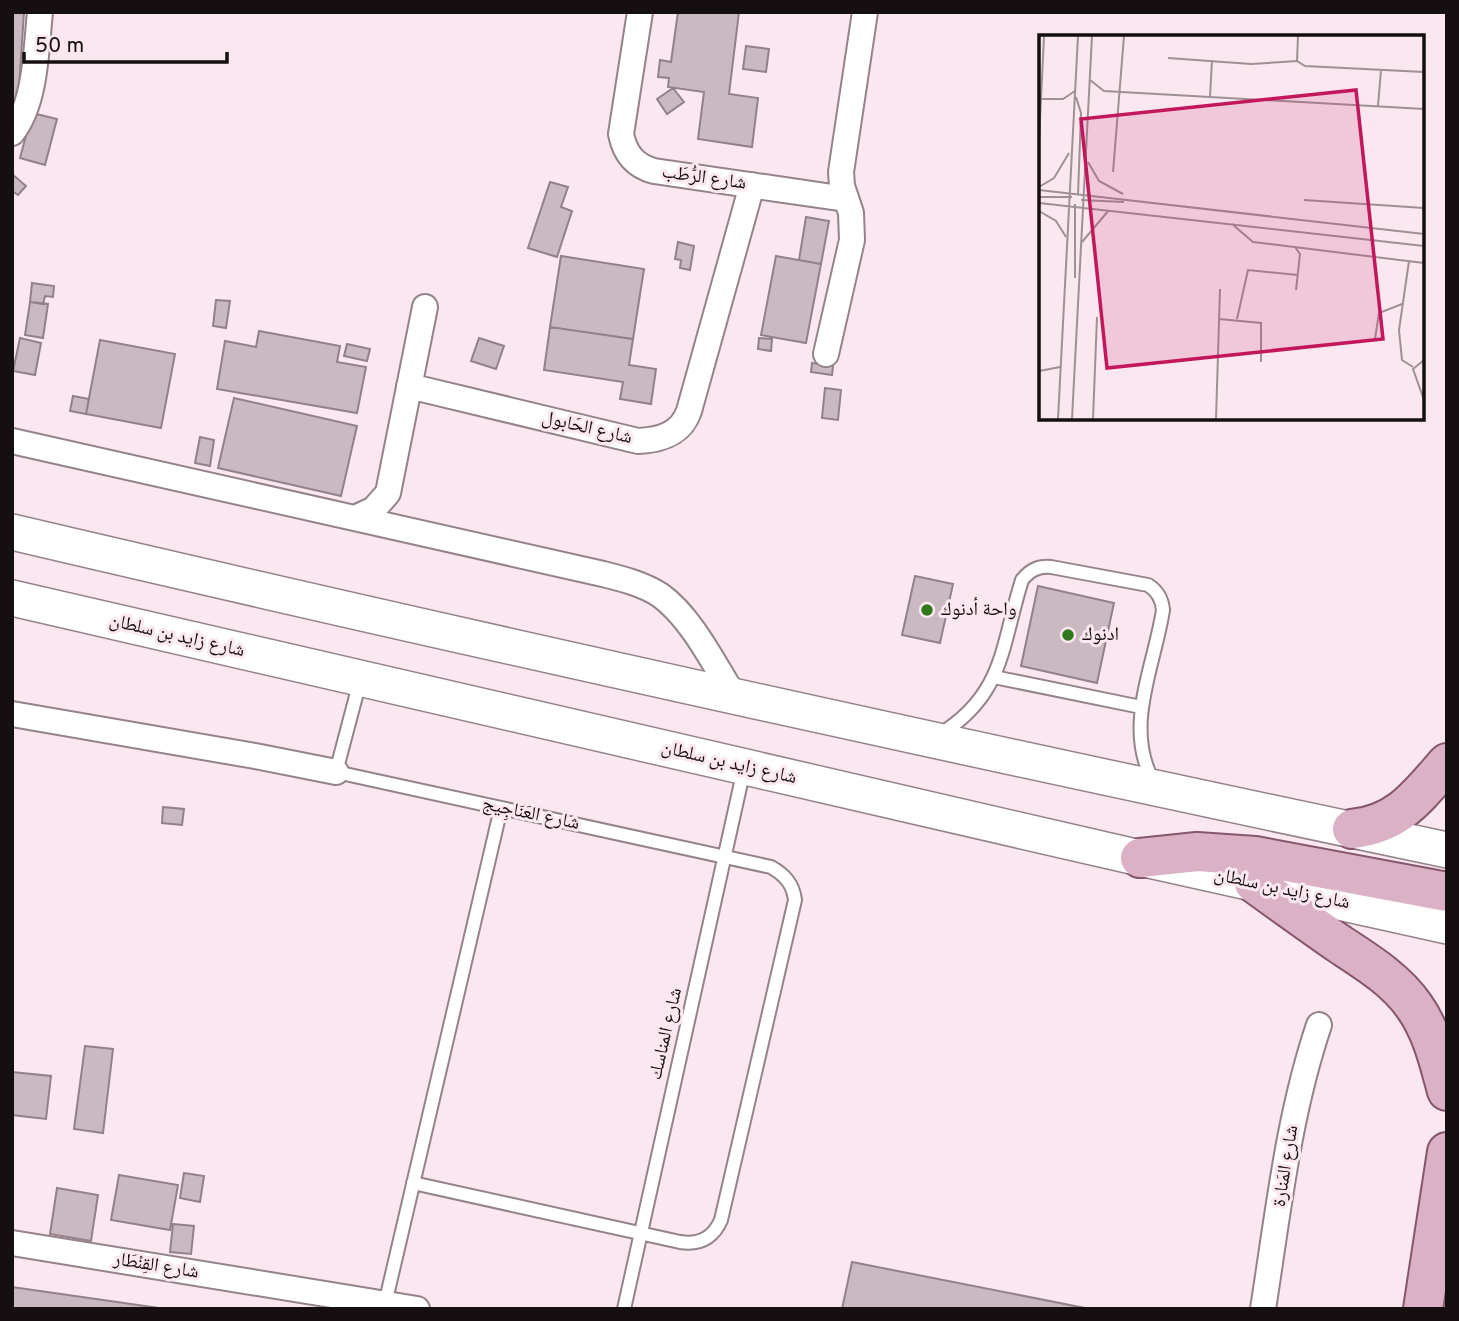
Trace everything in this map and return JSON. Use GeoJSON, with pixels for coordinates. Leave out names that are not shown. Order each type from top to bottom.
{"type":"FeatureCollection","features":[{"type":"Feature","properties":{"kind":"main road"},"geometry":{"type":"LineString","coordinates":[[12,532],[734,696],[1447,850]]}},
{"type":"Feature","properties":{"kind":"main road","name":"شارع زايد بن سلطان"},"geometry":{"type":"LineString","coordinates":[[12,598],[1140,858],[1447,926]]}},
{"type":"Feature","properties":{"kind":"main road"},"geometry":{"type":"LineString","coordinates":[[1352,830],[1369,828],[1400,812],[1447,762]]}},
{"type":"Feature","properties":{"kind":"main road"},"geometry":{"type":"LineString","coordinates":[[1140,858],[1197,852],[1255,856],[1447,892]]}},
{"type":"Feature","properties":{"kind":"main road"},"geometry":{"type":"LineString","coordinates":[[1254,883],[1399,988],[1415,1006],[1427,1027],[1447,1090]]}},
{"type":"Feature","properties":{"kind":"main road"},"geometry":{"type":"LineString","coordinates":[[1423,1309],[1447,1152]]}},
{"type":"Feature","properties":{"kind":"street"},"geometry":{"type":"LineString","coordinates":[[12,133],[24,114],[30,97],[40,12]]}},
{"type":"Feature","properties":{"kind":"street","name":"شارع الرُّطَب"},"geometry":{"type":"LineString","coordinates":[[640,12],[621,134],[623,145],[636,163],[654,171],[846,199]]}},
{"type":"Feature","properties":{"kind":"street"},"geometry":{"type":"LineString","coordinates":[[826,354],[852,240],[851,213],[842,186],[841,172],[865,12]]}},
{"type":"Feature","properties":{"kind":"street","name":"شارع الحَابول"},"geometry":{"type":"LineString","coordinates":[[409,386],[638,441],[667,436],[686,421],[690,411],[752,185]]}},
{"type":"Feature","properties":{"kind":"street"},"geometry":{"type":"LineString","coordinates":[[355,518],[373,509],[388,493],[425,307]]}},
{"type":"Feature","properties":{"kind":"street"},"geometry":{"type":"LineString","coordinates":[[12,441],[603,574],[643,586],[659,594],[683,617],[734,696]]}},
{"type":"Feature","properties":{"kind":"street"},"geometry":{"type":"LineString","coordinates":[[388,493],[396,513],[408,530]]}},
{"type":"Feature","properties":{"kind":"street","name":"شارع العَنَاجِيج"},"geometry":{"type":"LineString","coordinates":[[12,714],[336,772]]}},
{"type":"Feature","properties":{"kind":"street","name":"شارع المَنارة"},"geometry":{"type":"LineString","coordinates":[[1263,1309],[1292,1124],[1299,1090],[1319,1025]]}},
{"type":"Feature","properties":{"kind":"street","name":"شارع القِنْطَار"},"geometry":{"type":"LineString","coordinates":[[12,1243],[299,1299],[385,1304],[417,1309]]}},
{"type":"Feature","properties":{"kind":"lane"},"geometry":{"type":"LineString","coordinates":[[932,739],[968,713],[994,677],[1003,655],[1022,580],[1034,568],[1051,567],[1148,585],[1163,602],[1163,610],[1141,707],[1139,728],[1141,750],[1157,789]]}},
{"type":"Feature","properties":{"kind":"lane"},"geometry":{"type":"LineString","coordinates":[[994,677],[1141,707]]}},
{"type":"Feature","properties":{"kind":"lane"},"geometry":{"type":"LineString","coordinates":[[336,772],[361,679]]}},
{"type":"Feature","properties":{"kind":"lane","name":"شارع المناسك"},"geometry":{"type":"LineString","coordinates":[[624,1309],[745,767]]}},
{"type":"Feature","properties":{"kind":"lane","name":"شارع العَنَاجِيج"},"geometry":{"type":"LineString","coordinates":[[336,772],[771,867],[781,873],[794,890],[794,910],[724,1207],[718,1227],[708,1238],[690,1243],[413,1183]]}},
{"type":"Feature","properties":{"kind":"lane"},"geometry":{"type":"LineString","coordinates":[[385,1304],[501,808]]}},
{"type":"Feature","properties":{"kind":"building"},"geometry":{"type":"Polygon","coordinates":[[[12,12],[24,12],[17,118],[12,118],[12,12]]]}},
{"type":"Feature","properties":{"kind":"building"},"geometry":{"type":"Polygon","coordinates":[[[678,12],[739,12],[729,94],[758,98],[752,147],[698,139],[704,92],[668,87],[669,78],[658,77],[660,60],[671,62],[678,12]]]}},
{"type":"Feature","properties":{"kind":"building"},"geometry":{"type":"Polygon","coordinates":[[[746,46],[769,49],[766,72],[743,69],[746,46]]]}},
{"type":"Feature","properties":{"kind":"building"},"geometry":{"type":"Polygon","coordinates":[[[673,88],[684,102],[667,114],[657,99],[673,88]]]}},
{"type":"Feature","properties":{"kind":"building"},"geometry":{"type":"Polygon","coordinates":[[[32,113],[57,119],[45,165],[20,158],[32,113]]]}},
{"type":"Feature","properties":{"kind":"building"},"geometry":{"type":"Polygon","coordinates":[[[12,174],[26,186],[18,195],[12,191],[12,174]]]}},
{"type":"Feature","properties":{"kind":"building"},"geometry":{"type":"Polygon","coordinates":[[[550,182],[568,187],[561,207],[572,211],[557,257],[528,248],[550,182]]]}},
{"type":"Feature","properties":{"kind":"building"},"geometry":{"type":"Polygon","coordinates":[[[806,217],[829,221],[821,264],[799,260],[806,217]]]}},
{"type":"Feature","properties":{"kind":"building"},"geometry":{"type":"Polygon","coordinates":[[[678,242],[694,246],[690,270],[680,268],[681,260],[675,259],[678,242]]]}},
{"type":"Feature","properties":{"kind":"building"},"geometry":{"type":"Polygon","coordinates":[[[561,256],[644,269],[633,339],[550,327],[561,256]]]}},
{"type":"Feature","properties":{"kind":"building"},"geometry":{"type":"Polygon","coordinates":[[[776,256],[821,264],[806,343],[761,335],[776,256]]]}},
{"type":"Feature","properties":{"kind":"building"},"geometry":{"type":"Polygon","coordinates":[[[32,283],[54,286],[53,297],[45,296],[43,304],[30,302],[32,283]]]}},
{"type":"Feature","properties":{"kind":"building"},"geometry":{"type":"Polygon","coordinates":[[[216,300],[230,301],[226,328],[213,326],[216,300]]]}},
{"type":"Feature","properties":{"kind":"building"},"geometry":{"type":"Polygon","coordinates":[[[30,302],[48,304],[43,338],[25,335],[30,302]]]}},
{"type":"Feature","properties":{"kind":"building"},"geometry":{"type":"Polygon","coordinates":[[[550,327],[633,339],[629,365],[656,369],[651,404],[620,399],[623,382],[544,370],[550,327]]]}},
{"type":"Feature","properties":{"kind":"building"},"geometry":{"type":"Polygon","coordinates":[[[259,331],[340,346],[337,362],[366,367],[357,413],[217,389],[225,341],[256,347],[259,331]]]}},
{"type":"Feature","properties":{"kind":"building"},"geometry":{"type":"Polygon","coordinates":[[[20,338],[41,343],[35,375],[13,371],[20,338]]]}},
{"type":"Feature","properties":{"kind":"building"},"geometry":{"type":"Polygon","coordinates":[[[479,338],[504,346],[496,369],[471,361],[479,338]]]}},
{"type":"Feature","properties":{"kind":"building"},"geometry":{"type":"Polygon","coordinates":[[[759,338],[772,339],[771,351],[758,349],[759,338]]]}},
{"type":"Feature","properties":{"kind":"building"},"geometry":{"type":"Polygon","coordinates":[[[100,340],[175,354],[161,428],[86,414],[100,340]]]}},
{"type":"Feature","properties":{"kind":"building"},"geometry":{"type":"Polygon","coordinates":[[[347,344],[370,349],[367,361],[344,356],[347,344]]]}},
{"type":"Feature","properties":{"kind":"building"},"geometry":{"type":"Polygon","coordinates":[[[812,363],[833,366],[832,375],[811,372],[812,363]]]}},
{"type":"Feature","properties":{"kind":"building"},"geometry":{"type":"Polygon","coordinates":[[[825,388],[841,390],[838,420],[822,418],[825,388]]]}},
{"type":"Feature","properties":{"kind":"building"},"geometry":{"type":"Polygon","coordinates":[[[73,396],[89,399],[86,414],[70,411],[73,396]]]}},
{"type":"Feature","properties":{"kind":"building"},"geometry":{"type":"Polygon","coordinates":[[[234,398],[357,426],[341,496],[218,468],[234,398]]]}},
{"type":"Feature","properties":{"kind":"building"},"geometry":{"type":"Polygon","coordinates":[[[200,437],[214,440],[210,466],[195,463],[200,437]]]}},
{"type":"Feature","properties":{"kind":"building","name":"واحة أدنوك"},"geometry":{"type":"Polygon","coordinates":[[[915,576],[953,584],[940,643],[902,635],[915,576]]]}},
{"type":"Feature","properties":{"kind":"building","name":"ادنوك"},"geometry":{"type":"Polygon","coordinates":[[[1038,586],[1114,603],[1097,683],[1021,666],[1038,586]]]}},
{"type":"Feature","properties":{"kind":"building"},"geometry":{"type":"Polygon","coordinates":[[[163,807],[184,809],[182,825],[162,823],[163,807]]]}},
{"type":"Feature","properties":{"kind":"building"},"geometry":{"type":"Polygon","coordinates":[[[85,1046],[113,1049],[103,1133],[74,1129],[85,1046]]]}},
{"type":"Feature","properties":{"kind":"building"},"geometry":{"type":"Polygon","coordinates":[[[12,1072],[51,1076],[46,1119],[12,1115],[12,1072]]]}},
{"type":"Feature","properties":{"kind":"building"},"geometry":{"type":"Polygon","coordinates":[[[184,1173],[204,1176],[200,1202],[180,1198],[184,1173]]]}},
{"type":"Feature","properties":{"kind":"building"},"geometry":{"type":"Polygon","coordinates":[[[119,1175],[178,1185],[170,1230],[111,1220],[119,1175]]]}},
{"type":"Feature","properties":{"kind":"building"},"geometry":{"type":"Polygon","coordinates":[[[57,1188],[98,1195],[91,1241],[50,1234],[57,1188]]]}},
{"type":"Feature","properties":{"kind":"building"},"geometry":{"type":"Polygon","coordinates":[[[173,1224],[194,1226],[191,1254],[170,1252],[173,1224]]]}},
{"type":"Feature","properties":{"kind":"building"},"geometry":{"type":"Polygon","coordinates":[[[852,1262],[1090,1309],[842,1309],[852,1262]]]}},
{"type":"Feature","properties":{"kind":"building"},"geometry":{"type":"Polygon","coordinates":[[[12,1287],[159,1308],[12,1309],[12,1287]]]}},
{"type":"Feature","properties":{"kind":"place","name":"واحة أدنوك"},"geometry":{"type":"Point","coordinates":[927,610]}},
{"type":"Feature","properties":{"kind":"place","name":"ادنوك"},"geometry":{"type":"Point","coordinates":[1068,635]}}]}
